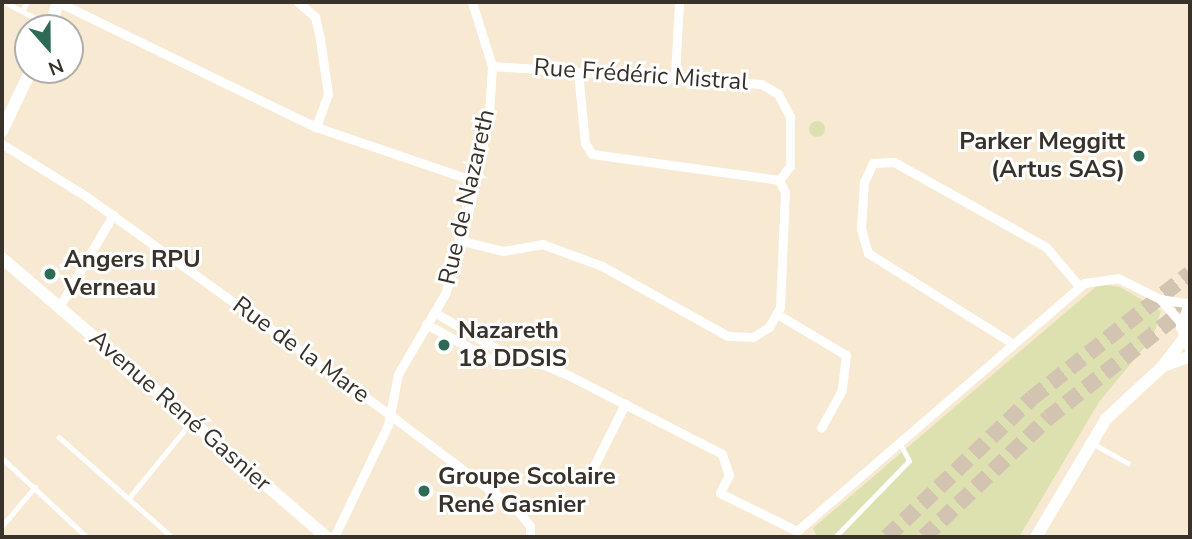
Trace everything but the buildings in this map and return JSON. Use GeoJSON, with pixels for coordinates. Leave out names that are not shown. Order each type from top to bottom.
{"type":"FeatureCollection","features":[{"type":"Feature","properties":{"kind":"main road"},"geometry":{"type":"LineString","coordinates":[[2,131],[6,111],[22,84]]}},
{"type":"Feature","properties":{"kind":"main road","name":"Avenue René Gasnier"},"geometry":{"type":"LineString","coordinates":[[2,258],[326,537]]}},
{"type":"Feature","properties":{"kind":"main road"},"geometry":{"type":"LineString","coordinates":[[1036,537],[1092,443],[1124,399],[1187,342],[1182,324],[1190,304]]}},
{"type":"Feature","properties":{"kind":"main road"},"geometry":{"type":"LineString","coordinates":[[1163,366],[1190,356]]}},
{"type":"Feature","properties":{"kind":"street"},"geometry":{"type":"LineString","coordinates":[[58,2],[316,127],[475,181]]}},
{"type":"Feature","properties":{"kind":"street"},"geometry":{"type":"LineString","coordinates":[[298,2],[315,17],[328,94],[316,127]]}},
{"type":"Feature","properties":{"kind":"street","name":"Rue de Nazareth"},"geometry":{"type":"LineString","coordinates":[[334,537],[391,416],[398,374],[434,312],[462,241],[475,181],[492,66],[472,2]]}},
{"type":"Feature","properties":{"kind":"street"},"geometry":{"type":"LineString","coordinates":[[675,76],[680,2]]}},
{"type":"Feature","properties":{"kind":"street","name":"Rue Frédéric Mistral"},"geometry":{"type":"LineString","coordinates":[[492,66],[675,76],[761,84],[778,94],[790,127],[790,166],[779,180]]}},
{"type":"Feature","properties":{"kind":"street"},"geometry":{"type":"LineString","coordinates":[[462,241],[503,251],[542,244],[602,266],[738,339],[759,335],[777,314],[785,200],[779,180],[592,154],[585,143],[578,72]]}},
{"type":"Feature","properties":{"kind":"street","name":"Rue de la Mare"},"geometry":{"type":"LineString","coordinates":[[2,144],[113,215],[391,416],[518,511],[530,526],[530,537]]}},
{"type":"Feature","properties":{"kind":"street"},"geometry":{"type":"LineString","coordinates":[[1012,343],[868,253],[863,193],[873,163],[894,162],[1046,247],[1079,286]]}},
{"type":"Feature","properties":{"kind":"street"},"geometry":{"type":"LineString","coordinates":[[60,307],[113,215]]}},
{"type":"Feature","properties":{"kind":"street"},"geometry":{"type":"LineString","coordinates":[[426,324],[501,365],[517,361],[535,361],[722,454],[729,464],[720,493],[785,529],[808,526],[1079,286],[1110,276],[1160,299],[1190,304]]}},
{"type":"Feature","properties":{"kind":"street"},"geometry":{"type":"LineString","coordinates":[[1160,299],[1182,324]]}},
{"type":"Feature","properties":{"kind":"street"},"geometry":{"type":"LineString","coordinates":[[434,312],[517,361]]}},
{"type":"Feature","properties":{"kind":"street"},"geometry":{"type":"LineString","coordinates":[[777,314],[846,355],[842,390],[821,428]]}},
{"type":"Feature","properties":{"kind":"street"},"geometry":{"type":"LineString","coordinates":[[593,468],[625,404]]}},
{"type":"Feature","properties":{"kind":"lane"},"geometry":{"type":"LineString","coordinates":[[5,2],[27,14]]}},
{"type":"Feature","properties":{"kind":"lane"},"geometry":{"type":"LineString","coordinates":[[22,11],[27,2]]}},
{"type":"Feature","properties":{"kind":"lane"},"geometry":{"type":"LineString","coordinates":[[129,498],[191,421]]}},
{"type":"Feature","properties":{"kind":"lane"},"geometry":{"type":"LineString","coordinates":[[59,437],[172,537]]}},
{"type":"Feature","properties":{"kind":"lane"},"geometry":{"type":"LineString","coordinates":[[1092,443],[1128,463]]}},
{"type":"Feature","properties":{"kind":"lane"},"geometry":{"type":"LineString","coordinates":[[835,537],[909,461],[900,444]]}},
{"type":"Feature","properties":{"kind":"lane"},"geometry":{"type":"LineString","coordinates":[[2,458],[88,537]]}},
{"type":"Feature","properties":{"kind":"lane"},"geometry":{"type":"LineString","coordinates":[[2,526],[35,487]]}},
{"type":"Feature","properties":{"kind":"green space"},"geometry":{"type":"Polygon","coordinates":[[[814,121],[820,121],[825,129],[823,135],[814,137],[809,132],[809,126],[814,121]]]}},
{"type":"Feature","properties":{"kind":"green space"},"geometry":{"type":"Polygon","coordinates":[[[1099,284],[1120,287],[1161,311],[1153,337],[1099,402],[1019,537],[817,537],[813,528],[1099,284]]]}},
{"type":"Feature","properties":{"kind":"tunnel"},"geometry":{"type":"LineString","coordinates":[[887,537],[1032,398],[1190,273]]}},
{"type":"Feature","properties":{"kind":"tunnel"},"geometry":{"type":"LineString","coordinates":[[924,537],[1048,418],[1190,305]]}},
{"type":"Feature","properties":{"kind":"place","name":"Parker Meggitt (Artus SAS)"},"geometry":{"type":"Point","coordinates":[1139,156]}},
{"type":"Feature","properties":{"kind":"place","name":"Angers RPU Verneau"},"geometry":{"type":"Point","coordinates":[50,274]}},
{"type":"Feature","properties":{"kind":"place","name":"Nazareth 18 DDSIS"},"geometry":{"type":"Point","coordinates":[444,345]}},
{"type":"Feature","properties":{"kind":"place","name":"Groupe Scolaire René Gasnier"},"geometry":{"type":"Point","coordinates":[424,491]}}]}
